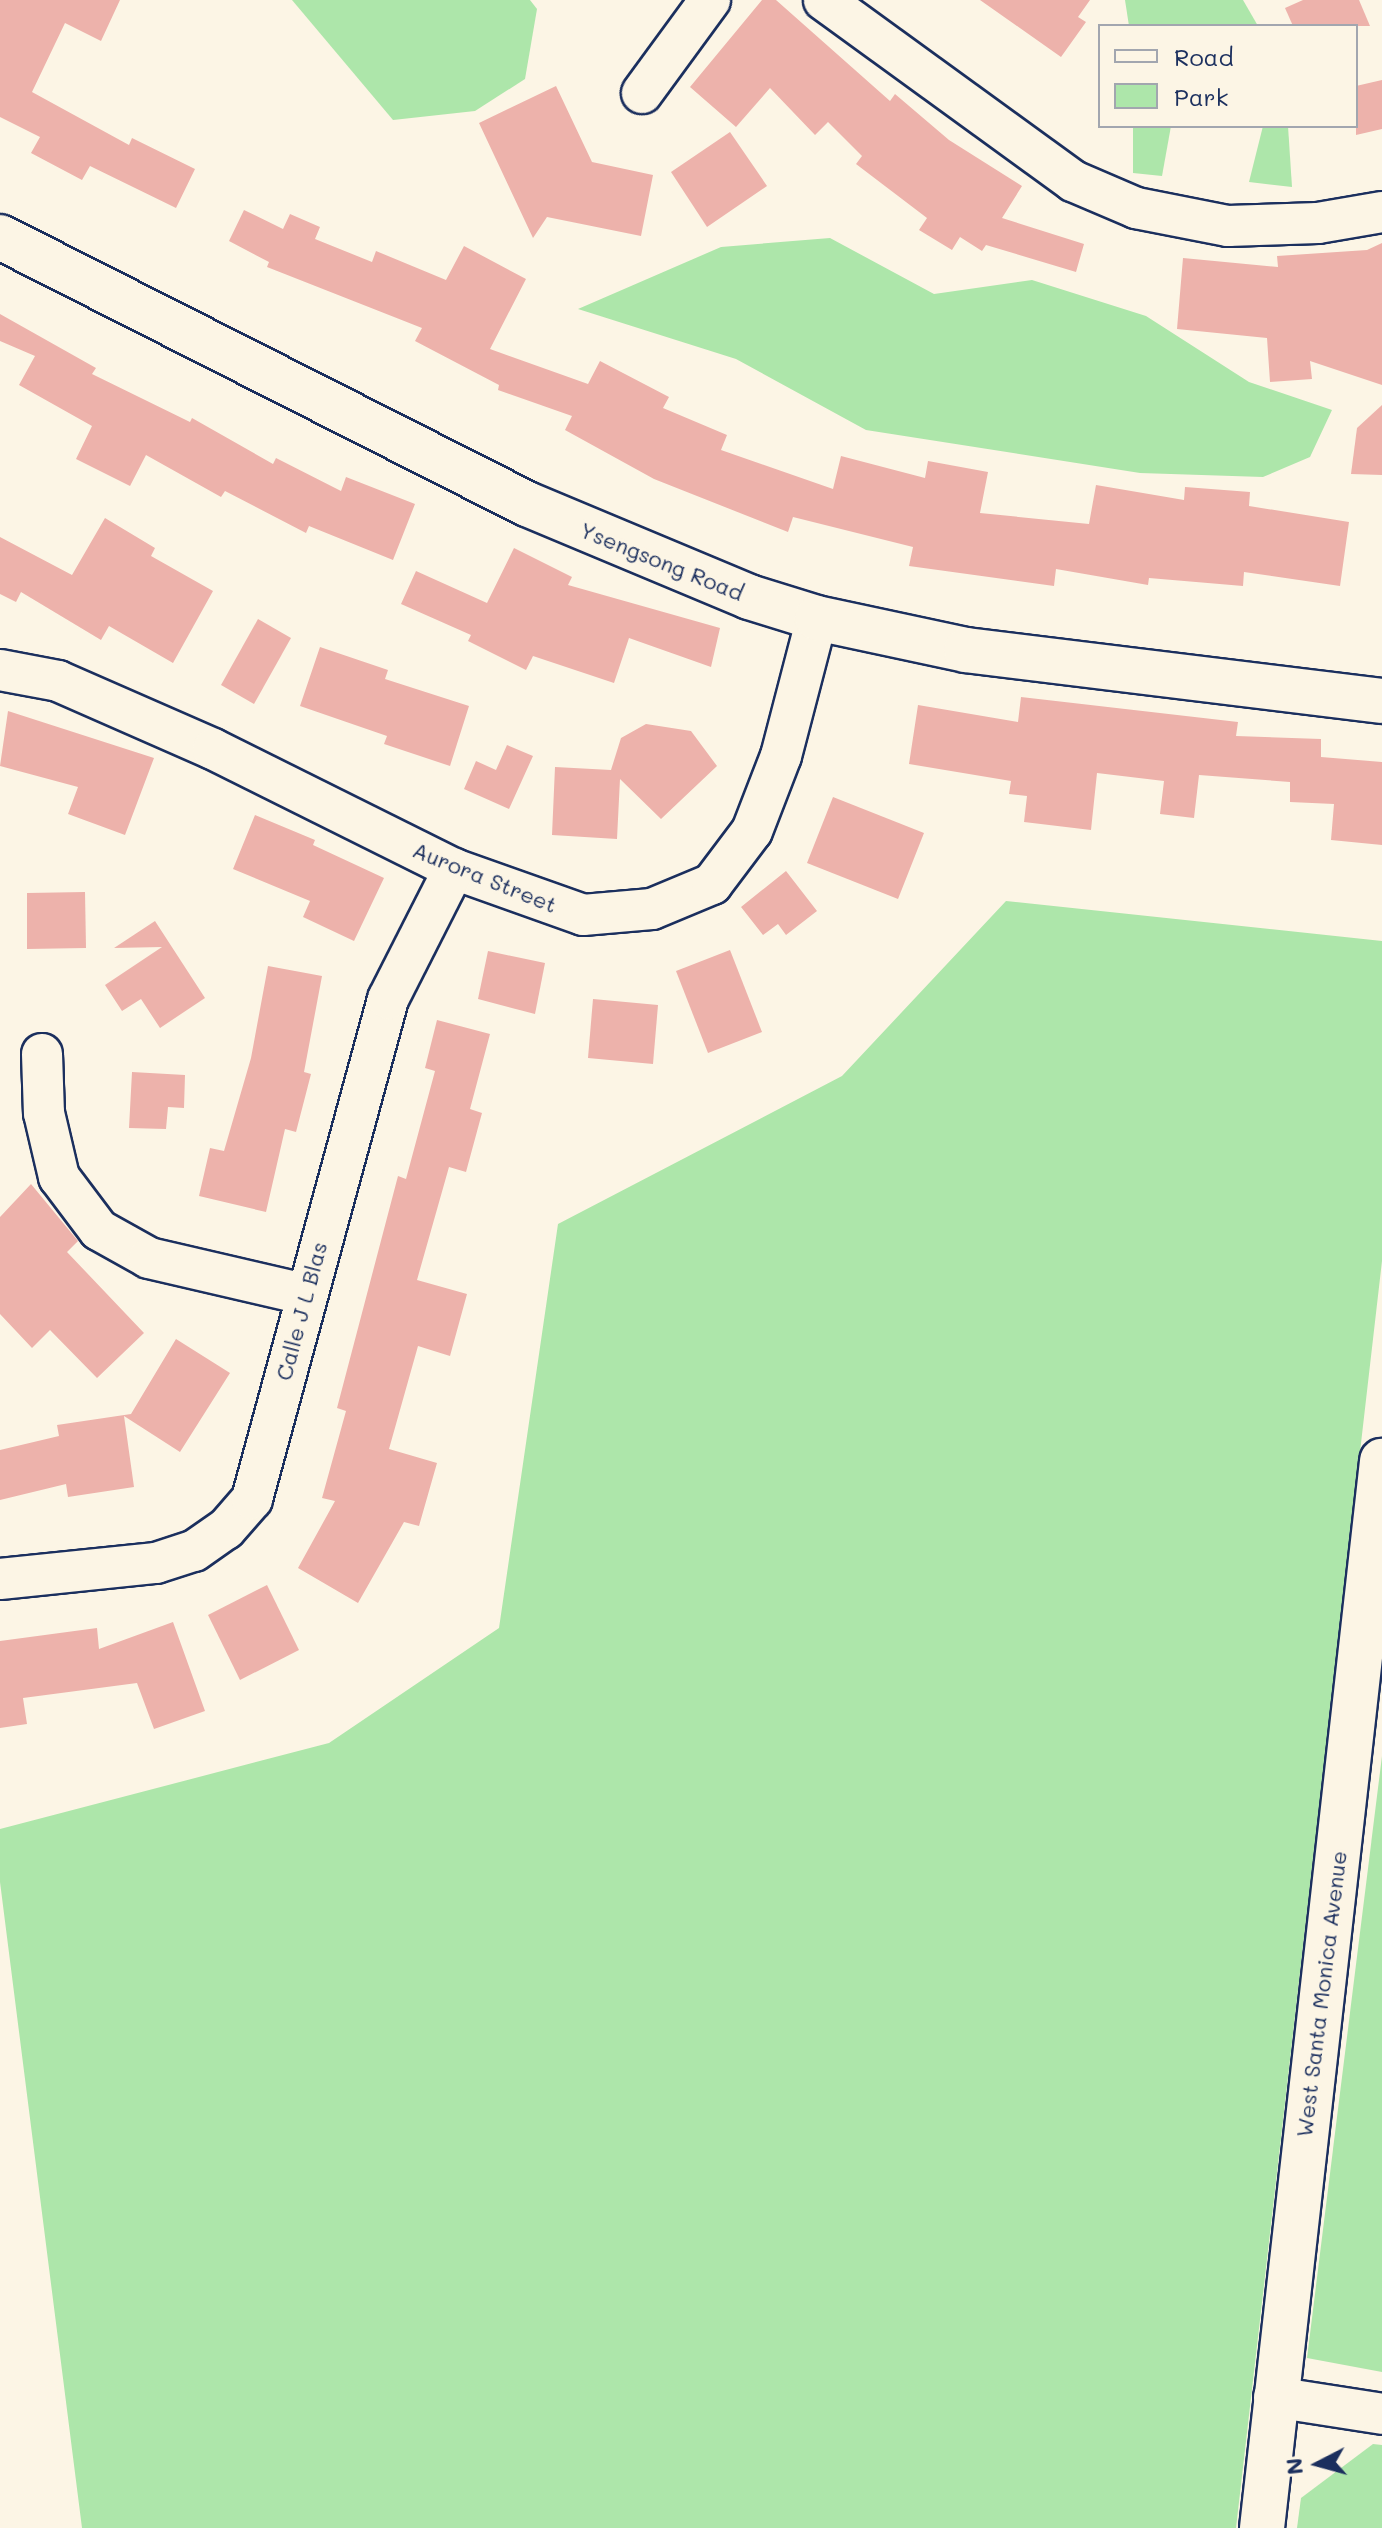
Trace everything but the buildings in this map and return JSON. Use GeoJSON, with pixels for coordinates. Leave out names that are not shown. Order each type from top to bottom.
{"type":"FeatureCollection","features":[{"type":"Feature","properties":{"kind":"main road","name":"Ysengsong Road"},"geometry":{"type":"LineString","coordinates":[[0,237],[599,538],[817,618],[1023,659],[1382,701]]}},
{"type":"Feature","properties":{"kind":"main road","name":"West Santa Monica Avenue"},"geometry":{"type":"LineString","coordinates":[[1262,2528],[1274,2397],[1382,1461]]}},
{"type":"Feature","properties":{"kind":"street"},"geometry":{"type":"LineString","coordinates":[[642,93],[710,0]]}},
{"type":"Feature","properties":{"kind":"street"},"geometry":{"type":"LineString","coordinates":[[824,0],[1073,181],[1136,208],[1228,226],[1318,223],[1382,212]]}},
{"type":"Feature","properties":{"kind":"street","name":"Aurora Street"},"geometry":{"type":"LineString","coordinates":[[0,670],[58,681],[213,749],[454,869],[583,915],[652,909],[712,884],[752,831],[781,756],[817,618]]}},
{"type":"Feature","properties":{"kind":"street","name":"Calle J L Blas"},"geometry":{"type":"LineString","coordinates":[[0,1579],[156,1563],[194,1551],[226,1529],[252,1499],[304,1294],[388,999],[454,869]]}},
{"type":"Feature","properties":{"kind":"street"},"geometry":{"type":"LineString","coordinates":[[42,1054],[44,1113],[59,1177],[99,1230],[149,1258],[304,1294]]}},
{"type":"Feature","properties":{"kind":"street"},"geometry":{"type":"LineString","coordinates":[[1274,2397],[1382,2414]]}},
{"type":"Feature","properties":{"kind":"green space"},"geometry":{"type":"Polygon","coordinates":[[[292,0],[530,0],[537,9],[525,79],[475,111],[393,120],[292,0]]]}},
{"type":"Feature","properties":{"kind":"green space"},"geometry":{"type":"Polygon","coordinates":[[[1125,0],[1243,0],[1257,24],[1129,24],[1125,0]]]}},
{"type":"Feature","properties":{"kind":"green space"},"geometry":{"type":"Polygon","coordinates":[[[1133,128],[1171,128],[1162,176],[1133,173],[1133,128]]]}},
{"type":"Feature","properties":{"kind":"green space"},"geometry":{"type":"Polygon","coordinates":[[[1262,128],[1288,128],[1292,187],[1249,182],[1262,128]]]}},
{"type":"Feature","properties":{"kind":"green space"},"geometry":{"type":"Polygon","coordinates":[[[830,238],[934,294],[1032,280],[1146,316],[1249,382],[1332,410],[1310,457],[1263,477],[1140,473],[866,430],[736,359],[578,309],[721,247],[830,238]]]}},
{"type":"Feature","properties":{"kind":"green space"},"geometry":{"type":"Polygon","coordinates":[[[1006,901],[1382,941],[1382,1261],[1236,2528],[82,2528],[0,1882],[0,1829],[329,1743],[499,1628],[558,1224],[842,1076],[1006,901]]]}},
{"type":"Feature","properties":{"kind":"green space"},"geometry":{"type":"Polygon","coordinates":[[[1382,1756],[1382,2372],[1307,2358],[1382,1756]]]}},
{"type":"Feature","properties":{"kind":"green space"},"geometry":{"type":"Polygon","coordinates":[[[1373,2444],[1382,2445],[1382,2528],[1297,2528],[1301,2498],[1373,2444]]]}}]}
